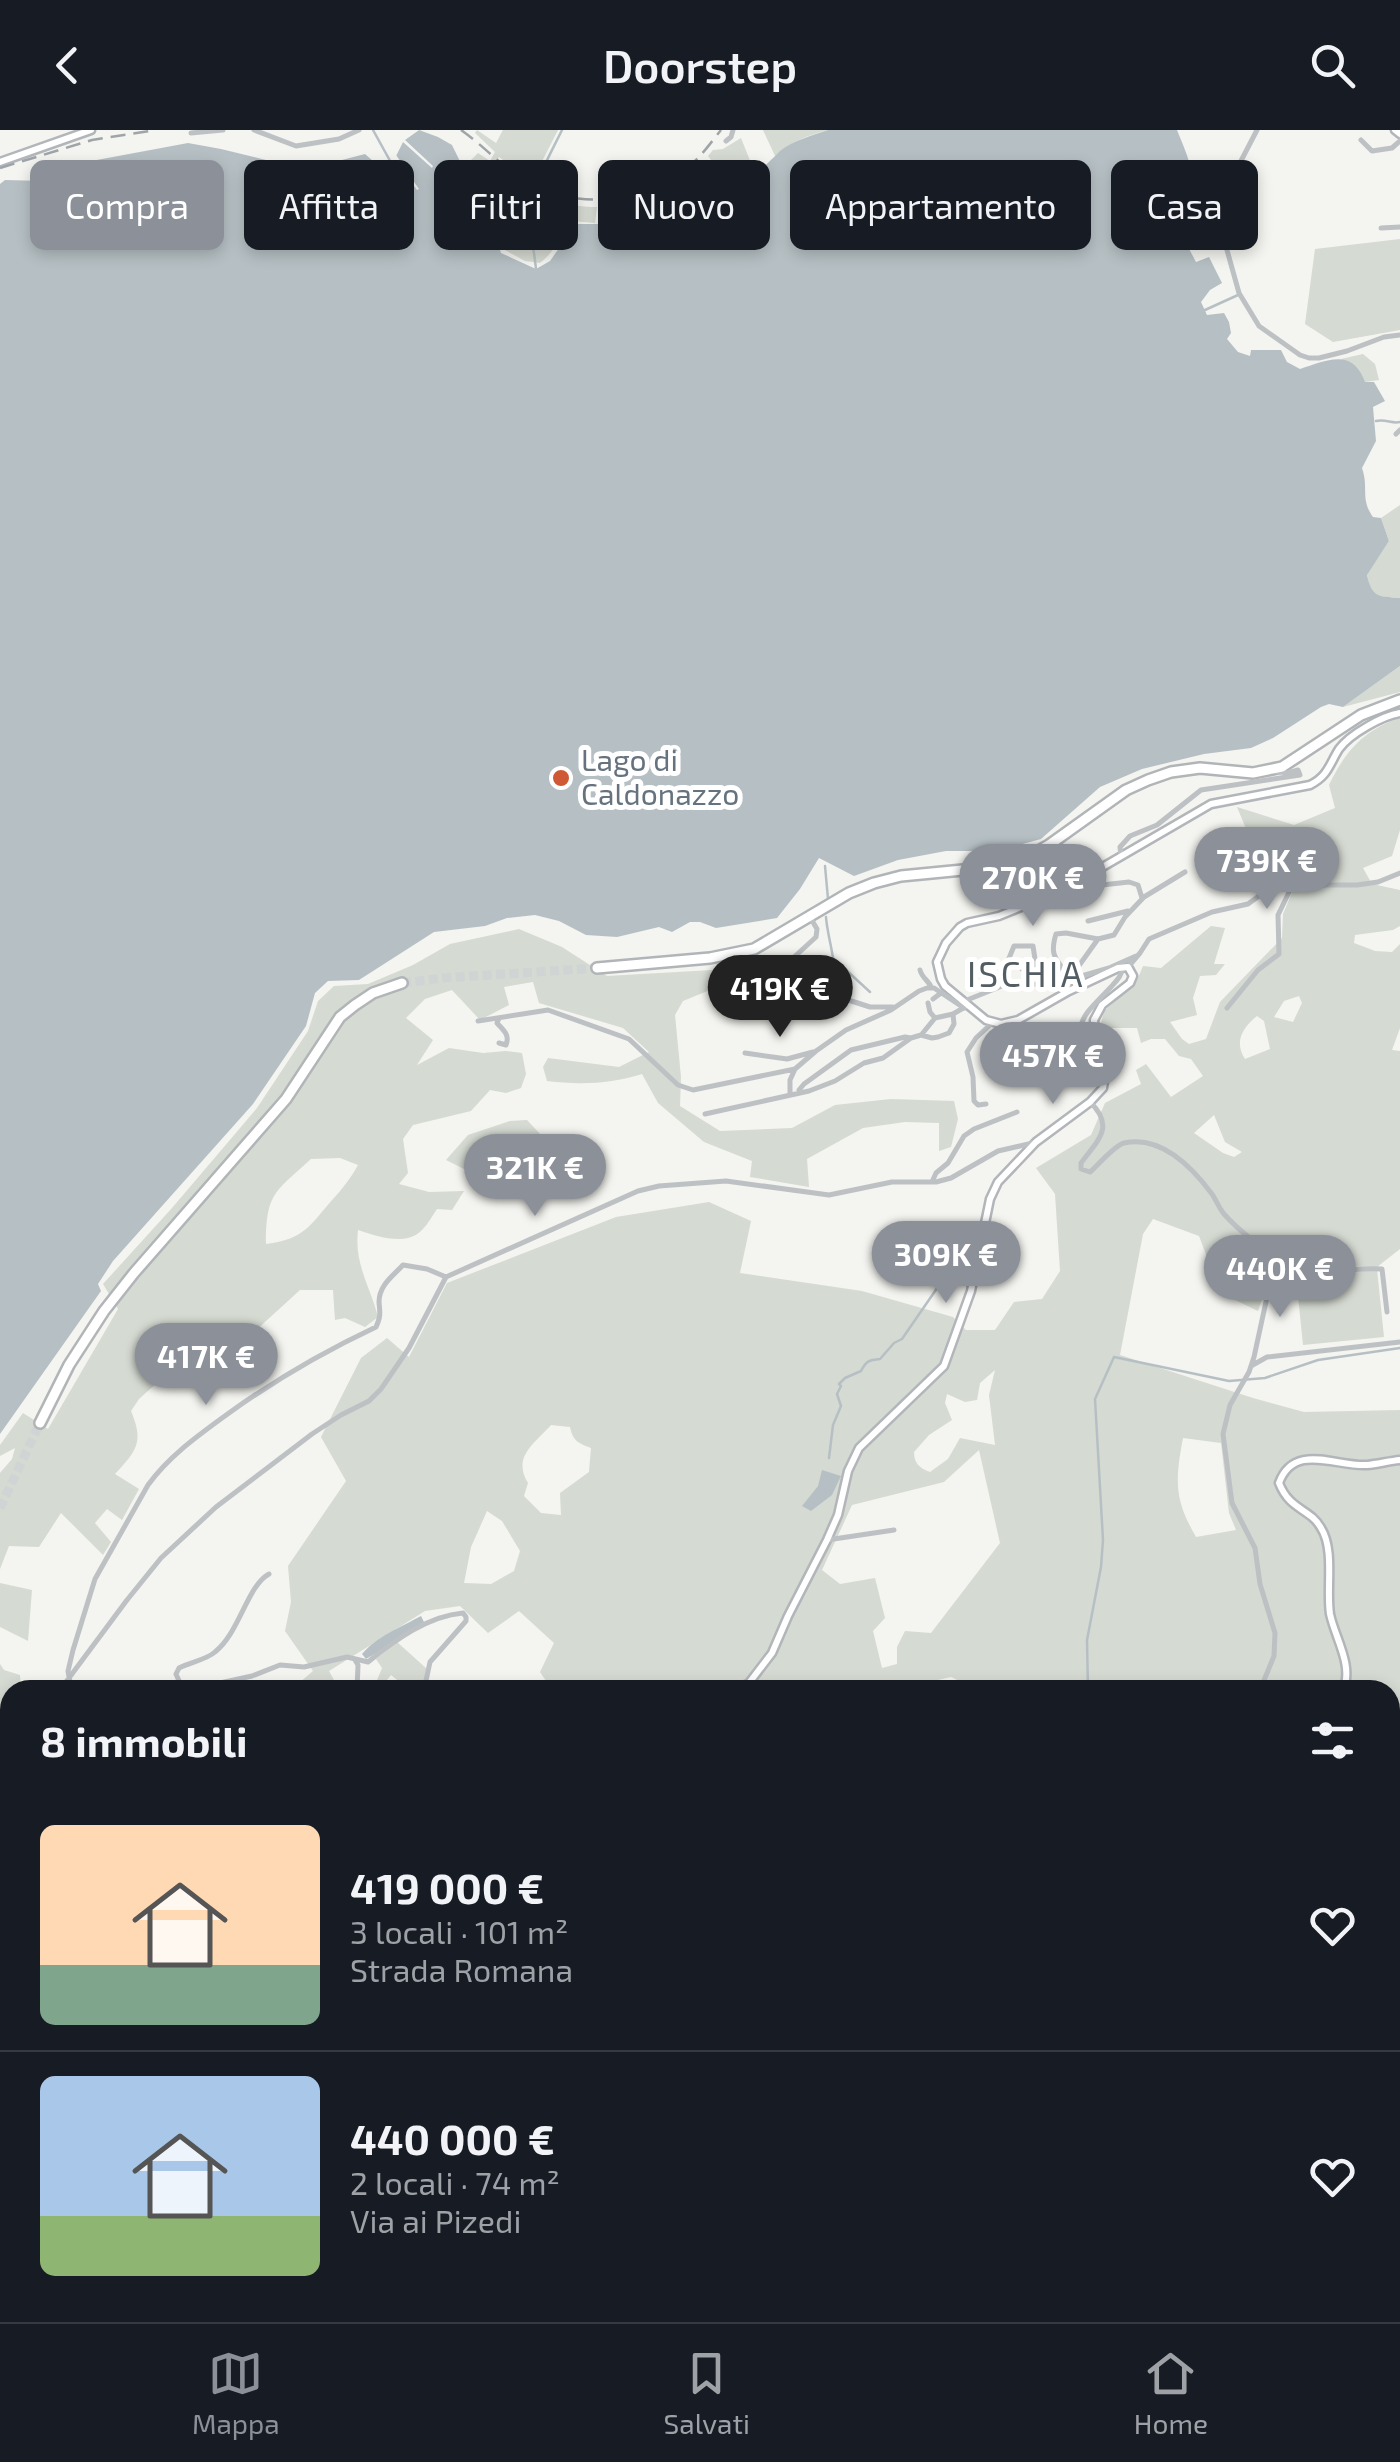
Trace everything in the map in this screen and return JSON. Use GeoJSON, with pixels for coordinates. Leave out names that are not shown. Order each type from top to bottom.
{"type":"FeatureCollection","features":[{"type":"Feature","properties":{"kind":"main road"},"geometry":{"type":"LineString","coordinates":[[597,968],[734,955],[754,949],[849,893],[874,883],[987,866],[1033,854],[1126,790],[1171,772],[1200,768],[1240,773],[1268,771],[1292,761],[1362,715],[1400,700]]}},
{"type":"Feature","properties":{"kind":"main road"},"geometry":{"type":"LineString","coordinates":[[40,1423],[69,1365],[104,1311],[286,1099],[340,1018],[373,993],[402,983]]}},
{"type":"Feature","properties":{"kind":"street"},"geometry":{"type":"LineString","coordinates":[[0,162],[90,130]]}},
{"type":"Feature","properties":{"kind":"street"},"geometry":{"type":"LineString","coordinates":[[191,134],[224,130]]}},
{"type":"Feature","properties":{"kind":"street"},"geometry":{"type":"LineString","coordinates":[[254,130],[296,146],[339,140],[359,130]]}},
{"type":"Feature","properties":{"kind":"street"},"geometry":{"type":"LineString","coordinates":[[726,141],[733,130]]}},
{"type":"Feature","properties":{"kind":"street"},"geometry":{"type":"LineString","coordinates":[[1257,130],[1217,207],[1239,292],[1259,326],[1309,358],[1400,335]]}},
{"type":"Feature","properties":{"kind":"street"},"geometry":{"type":"LineString","coordinates":[[1361,140],[1372,151],[1392,148],[1398,135]]}},
{"type":"Feature","properties":{"kind":"street"},"geometry":{"type":"LineString","coordinates":[[1381,228],[1400,228]]}},
{"type":"Feature","properties":{"kind":"street"},"geometry":{"type":"LineString","coordinates":[[965,1005],[945,986],[938,962],[955,933],[967,923],[999,916],[1063,890],[1211,804],[1321,780],[1340,748],[1370,724],[1400,713]]}},
{"type":"Feature","properties":{"kind":"street"},"geometry":{"type":"LineString","coordinates":[[1121,856],[1120,847],[1130,836],[1157,824],[1201,790],[1300,775],[1298,770],[1268,771]]}},
{"type":"Feature","properties":{"kind":"street"},"geometry":{"type":"LineString","coordinates":[[1069,991],[1064,968],[1052,952],[1054,936],[1058,933],[1098,939],[1116,933],[1142,898],[1186,872]]}},
{"type":"Feature","properties":{"kind":"street"},"geometry":{"type":"LineString","coordinates":[[929,988],[992,1023],[1006,1024],[1125,967],[1148,939],[1159,933],[1225,908],[1248,904],[1274,885],[1357,885],[1400,873]]}},
{"type":"Feature","properties":{"kind":"street"},"geometry":{"type":"LineString","coordinates":[[1063,890],[1129,882],[1138,885],[1142,898]]}},
{"type":"Feature","properties":{"kind":"street"},"geometry":{"type":"LineString","coordinates":[[1226,1008],[1258,970],[1279,954],[1278,915],[1293,884]]}},
{"type":"Feature","properties":{"kind":"street"},"geometry":{"type":"LineString","coordinates":[[1088,920],[1131,910]]}},
{"type":"Feature","properties":{"kind":"street"},"geometry":{"type":"LineString","coordinates":[[810,917],[816,938],[781,969],[779,978],[804,992],[840,997],[870,1007],[900,1004]]}},
{"type":"Feature","properties":{"kind":"street"},"geometry":{"type":"LineString","coordinates":[[1068,980],[1098,939]]}},
{"type":"Feature","properties":{"kind":"street"},"geometry":{"type":"LineString","coordinates":[[1002,986],[1002,974],[1014,946],[1032,946],[1032,973]]}},
{"type":"Feature","properties":{"kind":"street"},"geometry":{"type":"LineString","coordinates":[[1068,980],[1109,968],[1140,953]]}},
{"type":"Feature","properties":{"kind":"street"},"geometry":{"type":"LineString","coordinates":[[1009,962],[1024,971],[1055,979]]}},
{"type":"Feature","properties":{"kind":"street"},"geometry":{"type":"LineString","coordinates":[[1106,1066],[1098,1064],[1088,1049],[1081,1035],[1082,1020],[1120,978],[1125,967]]}},
{"type":"Feature","properties":{"kind":"street"},"geometry":{"type":"LineString","coordinates":[[750,1680],[772,1653],[827,1540],[859,1448],[944,1366],[970,1292],[990,1199],[998,1182],[1036,1142],[1092,1100],[1104,1083],[1106,1066],[1094,1020],[1100,1007],[1132,979],[1132,972],[1125,967]]}},
{"type":"Feature","properties":{"kind":"street"},"geometry":{"type":"LineString","coordinates":[[920,970],[922,978],[930,983],[929,988]]}},
{"type":"Feature","properties":{"kind":"street"},"geometry":{"type":"LineString","coordinates":[[921,1035],[935,1018],[953,1014],[1002,986],[1042,984],[1062,976],[1068,980]]}},
{"type":"Feature","properties":{"kind":"street"},"geometry":{"type":"LineString","coordinates":[[793,1093],[790,1080],[795,1069],[816,1051],[846,1030],[929,988]]}},
{"type":"Feature","properties":{"kind":"street"},"geometry":{"type":"LineString","coordinates":[[935,1018],[930,1012],[930,1001],[941,993]]}},
{"type":"Feature","properties":{"kind":"street"},"geometry":{"type":"LineString","coordinates":[[478,1022],[548,1010],[628,1039],[678,1085],[693,1090],[795,1069]]}},
{"type":"Feature","properties":{"kind":"street"},"geometry":{"type":"LineString","coordinates":[[705,1114],[809,1091],[835,1081],[864,1063],[884,1058],[911,1038],[932,1038],[950,1032],[953,1014]]}},
{"type":"Feature","properties":{"kind":"street"},"geometry":{"type":"LineString","coordinates":[[500,1043],[506,1045],[508,1040],[497,1023],[501,1016]]}},
{"type":"Feature","properties":{"kind":"street"},"geometry":{"type":"LineString","coordinates":[[986,1104],[974,1101],[967,1052],[992,1023]]}},
{"type":"Feature","properties":{"kind":"street"},"geometry":{"type":"LineString","coordinates":[[793,1093],[851,1050],[911,1038]]}},
{"type":"Feature","properties":{"kind":"street"},"geometry":{"type":"LineString","coordinates":[[1032,1081],[1088,1049]]}},
{"type":"Feature","properties":{"kind":"street"},"geometry":{"type":"LineString","coordinates":[[745,1054],[787,1059],[816,1051]]}},
{"type":"Feature","properties":{"kind":"street"},"geometry":{"type":"LineString","coordinates":[[1092,1100],[1102,1118],[1102,1132],[1080,1169],[1090,1172],[1122,1143],[1142,1143],[1171,1152],[1203,1182],[1223,1213],[1282,1261],[1313,1272],[1381,1268],[1387,1312]]}},
{"type":"Feature","properties":{"kind":"street"},"geometry":{"type":"LineString","coordinates":[[932,1182],[964,1136],[1016,1112]]}},
{"type":"Feature","properties":{"kind":"street"},"geometry":{"type":"LineString","coordinates":[[69,1677],[161,1558],[216,1507],[312,1434],[369,1400],[380,1389],[416,1336],[446,1277],[638,1191],[659,1186],[726,1181],[829,1195],[892,1182],[951,1178],[998,1151],[1036,1142]]}},
{"type":"Feature","properties":{"kind":"street"},"geometry":{"type":"LineString","coordinates":[[1264,1680],[1274,1656],[1275,1633],[1260,1584],[1255,1548],[1232,1503],[1224,1434],[1230,1405],[1250,1370],[1267,1297],[1282,1261]]}},
{"type":"Feature","properties":{"kind":"street"},"geometry":{"type":"LineString","coordinates":[[68,1680],[95,1579],[158,1472],[180,1449],[274,1381],[376,1327],[382,1314],[379,1295],[383,1285],[403,1266],[427,1269],[446,1277]]}},
{"type":"Feature","properties":{"kind":"street"},"geometry":{"type":"LineString","coordinates":[[1250,1370],[1268,1357],[1400,1342]]}},
{"type":"Feature","properties":{"kind":"street"},"geometry":{"type":"LineString","coordinates":[[1346,1680],[1346,1664],[1331,1616],[1329,1566],[1322,1528],[1284,1496],[1279,1483],[1284,1470],[1302,1460],[1366,1465],[1400,1460]]}},
{"type":"Feature","properties":{"kind":"street"},"geometry":{"type":"LineString","coordinates":[[827,1540],[894,1530]]}},
{"type":"Feature","properties":{"kind":"street"},"geometry":{"type":"LineString","coordinates":[[179,1680],[176,1674],[179,1668],[213,1655],[234,1628],[260,1579],[269,1574]]}},
{"type":"Feature","properties":{"kind":"street"},"geometry":{"type":"LineString","coordinates":[[233,1680],[280,1664],[304,1667],[347,1657],[368,1662],[433,1621],[463,1613],[466,1622],[430,1662],[426,1680]]}},
{"type":"Feature","properties":{"kind":"street"},"geometry":{"type":"LineString","coordinates":[[355,1660],[357,1680]]}},
{"type":"Feature","properties":{"kind":"shaded area","name":"Lago di Caldonazzo"},"geometry":{"type":"Polygon","coordinates":[[[419,130],[452,145],[459,160],[434,160],[434,250],[500,250],[536,269],[550,261],[558,250],[578,250],[578,224],[598,224],[598,250],[770,250],[770,160],[785,147],[828,130],[1177,130],[1188,160],[1111,160],[1111,250],[1190,250],[1196,262],[1209,257],[1222,283],[1201,302],[1207,315],[1224,313],[1231,333],[1227,339],[1238,352],[1250,356],[1251,350],[1281,350],[1287,362],[1300,369],[1329,360],[1346,360],[1360,371],[1365,382],[1374,382],[1385,401],[1373,407],[1376,441],[1362,468],[1367,505],[1373,517],[1381,518],[1389,541],[1367,575],[1377,594],[1400,598],[1400,666],[1343,707],[1321,707],[1251,748],[1142,769],[1100,787],[1041,839],[997,851],[946,851],[898,860],[854,876],[819,858],[777,918],[716,928],[690,922],[672,932],[659,927],[617,937],[586,935],[559,921],[535,915],[507,918],[485,926],[434,932],[359,980],[328,981],[315,993],[306,1026],[253,1104],[113,1261],[98,1284],[101,1291],[0,1434],[0,184],[5,180],[30,181],[30,250],[224,250],[224,160],[97,160],[188,143],[266,160],[244,160],[244,250],[414,250],[414,160],[399,160],[396,155],[403,141],[432,167],[404,140],[419,130]]]}},
{"type":"Feature","properties":{"kind":"shaded area"},"geometry":{"type":"Polygon","coordinates":[[[477,130],[496,143],[503,130],[558,130],[543,160],[491,160],[495,152],[475,133],[477,130]]]}},
{"type":"Feature","properties":{"kind":"shaded area"},"geometry":{"type":"Polygon","coordinates":[[[763,130],[828,130],[793,143],[776,158],[763,130]]]}},
{"type":"Feature","properties":{"kind":"shaded area"},"geometry":{"type":"Polygon","coordinates":[[[741,138],[750,160],[711,160],[708,156],[713,150],[723,149],[741,138]]]}},
{"type":"Feature","properties":{"kind":"shaded area","name":"Lago di Caldonazzo"},"geometry":{"type":"Polygon","coordinates":[[[365,154],[372,160],[342,160],[365,154]]]}},
{"type":"Feature","properties":{"kind":"shaded area"},"geometry":{"type":"Polygon","coordinates":[[[578,205],[597,207],[595,223],[578,222],[578,205]]]}},
{"type":"Feature","properties":{"kind":"shaded area"},"geometry":{"type":"Polygon","coordinates":[[[1400,239],[1400,330],[1333,342],[1305,324],[1315,249],[1400,239]]]}},
{"type":"Feature","properties":{"kind":"shaded area"},"geometry":{"type":"Polygon","coordinates":[[[505,250],[552,250],[540,263],[525,261],[505,250]]]}},
{"type":"Feature","properties":{"kind":"shaded area"},"geometry":{"type":"Polygon","coordinates":[[[1363,354],[1375,364],[1379,380],[1365,382],[1341,359],[1363,354]]]}},
{"type":"Feature","properties":{"kind":"shaded area"},"geometry":{"type":"Polygon","coordinates":[[[1400,505],[1400,598],[1377,596],[1370,590],[1367,574],[1389,541],[1381,518],[1400,505]]]}},
{"type":"Feature","properties":{"kind":"shaded area"},"geometry":{"type":"Polygon","coordinates":[[[1400,666],[1400,692],[1343,707],[1400,666]]]}},
{"type":"Feature","properties":{"kind":"shaded area"},"geometry":{"type":"Polygon","coordinates":[[[1400,718],[1400,830],[1392,856],[1363,868],[1372,884],[1400,890],[1400,926],[1355,935],[1354,943],[1392,952],[1400,944],[1400,1028],[1392,1050],[1400,1051],[1400,1249],[1377,1267],[1310,1265],[1273,1249],[1236,1268],[1270,1276],[1258,1311],[1233,1299],[1210,1265],[1199,1236],[1153,1219],[1143,1234],[1120,1355],[1304,1412],[1400,1410],[1400,1458],[1366,1464],[1302,1459],[1289,1462],[1278,1483],[1320,1529],[1327,1567],[1326,1592],[1345,1680],[545,1680],[540,1672],[554,1643],[519,1611],[488,1633],[460,1606],[425,1611],[329,1671],[334,1680],[302,1680],[313,1671],[285,1631],[291,1602],[288,1566],[346,1481],[321,1437],[361,1358],[387,1338],[409,1357],[447,1283],[616,1217],[709,1202],[751,1221],[740,1273],[862,1291],[953,1317],[966,1330],[995,1330],[1014,1302],[1042,1299],[1060,1271],[1055,1194],[1036,1168],[1091,1135],[1105,1103],[1141,1084],[1136,1070],[1146,1064],[1171,1097],[1203,1076],[1191,1059],[1179,1056],[1165,1039],[1141,1043],[1137,1028],[1104,1028],[1104,1011],[1136,983],[1143,966],[1161,968],[1211,926],[1225,928],[1214,964],[1225,964],[1216,975],[1200,976],[1193,998],[1197,1015],[1170,1022],[1189,1044],[1206,1039],[1220,1002],[1282,938],[1283,914],[1301,871],[1292,868],[1269,884],[1237,807],[1294,825],[1335,808],[1329,785],[1357,744],[1376,729],[1400,718]],[[1299,996],[1284,1001],[1274,1017],[1293,1022],[1302,1003],[1299,996]],[[1257,1016],[1241,1036],[1245,1059],[1270,1049],[1264,1021],[1257,1016]],[[1214,1115],[1194,1133],[1223,1153],[1234,1157],[1242,1152],[1225,1142],[1214,1115]],[[995,1370],[980,1383],[977,1400],[965,1402],[947,1394],[945,1403],[952,1420],[929,1435],[914,1452],[920,1467],[930,1472],[948,1459],[960,1438],[995,1445],[989,1395],[995,1370]],[[551,1425],[524,1458],[522,1466],[528,1483],[524,1496],[541,1513],[561,1515],[560,1493],[589,1472],[591,1448],[577,1441],[570,1427],[551,1425]],[[1183,1438],[1178,1489],[1196,1537],[1236,1530],[1229,1513],[1221,1443],[1183,1438]],[[979,1450],[944,1482],[852,1505],[822,1570],[840,1584],[875,1578],[885,1618],[873,1631],[882,1668],[897,1664],[897,1647],[905,1631],[931,1633],[1000,1543],[979,1450]],[[487,1511],[471,1547],[464,1583],[491,1584],[514,1571],[520,1551],[502,1521],[487,1511]]]}},
{"type":"Feature","properties":{"kind":"shaded area"},"geometry":{"type":"Polygon","coordinates":[[[519,929],[562,947],[607,976],[730,969],[751,995],[725,1004],[710,990],[683,1001],[675,1015],[680,1106],[720,1131],[792,1128],[835,1105],[891,1099],[954,1101],[958,1119],[951,1147],[939,1151],[939,1123],[905,1122],[863,1128],[807,1159],[809,1187],[750,1177],[752,1161],[704,1142],[658,1103],[642,1074],[595,1083],[547,1081],[543,1067],[548,1058],[619,1067],[649,1052],[623,1028],[539,1003],[533,982],[504,987],[509,1005],[480,1020],[452,990],[425,999],[406,1018],[433,1040],[417,1065],[449,1048],[483,1053],[505,1051],[522,1053],[526,1074],[521,1088],[506,1093],[490,1090],[471,1111],[413,1125],[403,1139],[408,1173],[399,1184],[429,1192],[464,1191],[452,1210],[437,1209],[422,1230],[408,1238],[391,1239],[358,1230],[360,1264],[378,1317],[365,1327],[345,1318],[335,1320],[333,1290],[300,1290],[242,1343],[217,1355],[207,1367],[190,1353],[131,1411],[137,1431],[136,1445],[115,1474],[139,1489],[122,1520],[107,1509],[95,1523],[111,1542],[103,1555],[61,1513],[39,1547],[9,1546],[0,1569],[0,1473],[12,1459],[15,1448],[0,1456],[0,1445],[23,1413],[48,1429],[118,1309],[103,1284],[257,1108],[308,1031],[318,1001],[334,986],[368,984],[450,944],[519,929]],[[340,1158],[311,1159],[275,1195],[268,1214],[266,1244],[290,1239],[305,1230],[358,1165],[340,1158]]]}},
{"type":"Feature","properties":{"kind":"shaded area"},"geometry":{"type":"Polygon","coordinates":[[[527,1120],[555,1150],[556,1163],[485,1159],[470,1172],[446,1160],[468,1135],[510,1121],[527,1120]]]}},
{"type":"Feature","properties":{"kind":"shaded area"},"geometry":{"type":"Polygon","coordinates":[[[1377,1269],[1384,1337],[1303,1345],[1298,1296],[1340,1291],[1305,1293],[1303,1275],[1377,1269]]]}},
{"type":"Feature","properties":{"kind":"shaded area"},"geometry":{"type":"Polygon","coordinates":[[[1400,1461],[1400,1680],[1347,1680],[1332,1616],[1323,1527],[1292,1502],[1281,1483],[1285,1470],[1302,1462],[1347,1465],[1400,1461]]]}},
{"type":"Feature","properties":{"kind":"shaded area"},"geometry":{"type":"Polygon","coordinates":[[[822,1470],[841,1476],[832,1495],[811,1511],[802,1506],[818,1486],[822,1470]]]}},
{"type":"Feature","properties":{"kind":"shaded area"},"geometry":{"type":"Polygon","coordinates":[[[0,1583],[32,1590],[28,1641],[0,1627],[0,1583]]]}},
{"type":"Feature","properties":{"kind":"shaded area"},"geometry":{"type":"Polygon","coordinates":[[[421,1616],[424,1622],[381,1650],[366,1659],[362,1654],[382,1637],[421,1616]]]}},
{"type":"Feature","properties":{"kind":"shaded area"},"geometry":{"type":"Polygon","coordinates":[[[397,1642],[427,1669],[427,1680],[397,1680],[391,1675],[387,1680],[377,1680],[382,1668],[376,1659],[397,1642]]]}},
{"type":"Feature","properties":{"kind":"shaded area"},"geometry":{"type":"Polygon","coordinates":[[[0,1664],[4,1670],[20,1675],[20,1680],[0,1680],[0,1664]]]}},
{"type":"Feature","properties":{"kind":"pier"},"geometry":{"type":"Polygon","coordinates":[[[410,130],[419,130],[405,140],[432,168],[403,142],[396,156],[399,160],[393,160],[400,137],[410,130]]]}},
{"type":"Feature","properties":{"kind":"waterway"},"geometry":{"type":"LineString","coordinates":[[373,130],[390,160]]}},
{"type":"Feature","properties":{"kind":"waterway"},"geometry":{"type":"LineString","coordinates":[[536,269],[531,203],[562,130]]}},
{"type":"Feature","properties":{"kind":"waterway"},"geometry":{"type":"LineString","coordinates":[[1205,310],[1238,295]]}},
{"type":"Feature","properties":{"kind":"waterway"},"geometry":{"type":"LineString","coordinates":[[1376,421],[1400,422]]}},
{"type":"Feature","properties":{"kind":"waterway"},"geometry":{"type":"LineString","coordinates":[[825,866],[828,899]]}},
{"type":"Feature","properties":{"kind":"waterway"},"geometry":{"type":"LineString","coordinates":[[826,917],[833,958],[870,992]]}},
{"type":"Feature","properties":{"kind":"waterway"},"geometry":{"type":"LineString","coordinates":[[829,1458],[833,1425],[841,1406],[839,1384],[868,1362],[880,1359],[902,1339],[953,1265]]}},
{"type":"Feature","properties":{"kind":"waterway"},"geometry":{"type":"LineString","coordinates":[[1088,1680],[1087,1640],[1103,1540],[1095,1399],[1114,1357],[1229,1381],[1265,1378],[1318,1360],[1400,1348]]}},
{"type":"Feature","properties":{"kind":"tunnel"},"geometry":{"type":"LineString","coordinates":[[402,983],[597,968]]}},
{"type":"Feature","properties":{"kind":"tunnel"},"geometry":{"type":"LineString","coordinates":[[0,1508],[40,1423]]}},
{"type":"Feature","properties":{"kind":"railway"},"geometry":{"type":"LineString","coordinates":[[0,168],[92,140],[156,130]]}},
{"type":"Feature","properties":{"kind":"railway"},"geometry":{"type":"LineString","coordinates":[[461,130],[529,183],[571,198],[594,200],[638,193],[659,185],[696,160],[721,130]]}},
{"type":"Feature","properties":{"kind":"place","name":"Lago di Caldonazzo"},"geometry":{"type":"Point","coordinates":[561,778]}},
{"type":"Feature","properties":{"kind":"district","name":"ISCHIA"},"geometry":{"type":"Point","coordinates":[1026,975]}}]}
